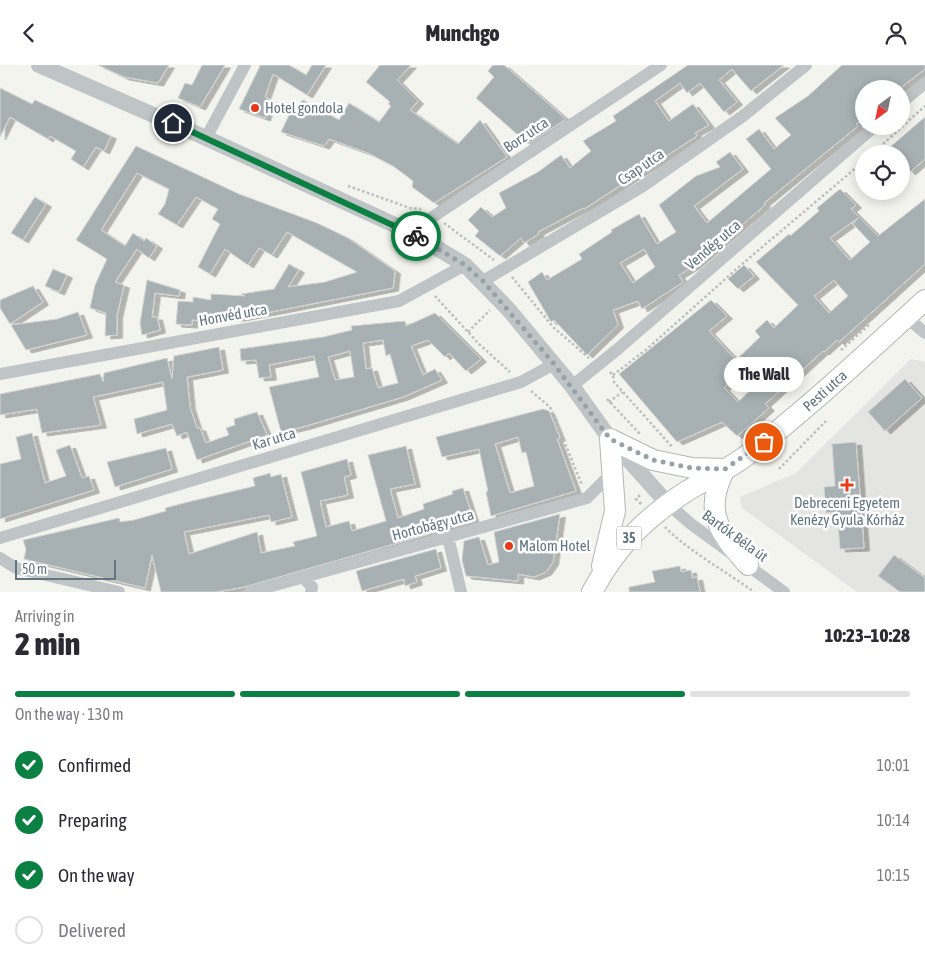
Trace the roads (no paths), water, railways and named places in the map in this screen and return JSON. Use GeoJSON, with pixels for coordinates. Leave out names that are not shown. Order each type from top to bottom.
{"type":"FeatureCollection","features":[{"type":"Feature","properties":{"kind":"main road","name":"Pesti utca"},"geometry":{"type":"LineString","coordinates":[[668,504],[749,454],[794,418],[925,300]]}},
{"type":"Feature","properties":{"kind":"main road"},"geometry":{"type":"LineString","coordinates":[[610,439],[653,460],[692,468],[725,469],[715,496],[718,527],[748,565]]}},
{"type":"Feature","properties":{"kind":"main road"},"geometry":{"type":"LineString","coordinates":[[595,586],[615,511],[614,471],[610,439]]}},
{"type":"Feature","properties":{"kind":"main road","name":"35"},"geometry":{"type":"LineString","coordinates":[[595,586],[615,553],[637,528],[668,504]]}},
{"type":"Feature","properties":{"kind":"street"},"geometry":{"type":"LineString","coordinates":[[39,65],[206,138],[410,232],[465,265],[483,281],[554,364],[610,439],[668,504]]}},
{"type":"Feature","properties":{"kind":"street"},"geometry":{"type":"LineString","coordinates":[[206,138],[245,65]]}},
{"type":"Feature","properties":{"kind":"street","name":"Borz utca"},"geometry":{"type":"LineString","coordinates":[[410,232],[661,65]]}},
{"type":"Feature","properties":{"kind":"street","name":"Csap utca"},"geometry":{"type":"LineString","coordinates":[[483,281],[643,186],[743,115],[806,65]]}},
{"type":"Feature","properties":{"kind":"street"},"geometry":{"type":"LineString","coordinates":[[910,96],[925,83]]}},
{"type":"Feature","properties":{"kind":"street","name":"Vendég utca"},"geometry":{"type":"LineString","coordinates":[[572,386],[600,364],[865,135]]}},
{"type":"Feature","properties":{"kind":"street","name":"Honvéd utca"},"geometry":{"type":"LineString","coordinates":[[0,375],[399,301],[465,265]]}},
{"type":"Feature","properties":{"kind":"street"},"geometry":{"type":"LineString","coordinates":[[906,317],[925,333]]}},
{"type":"Feature","properties":{"kind":"street","name":"Kar utca"},"geometry":{"type":"LineString","coordinates":[[0,538],[521,382],[554,364]]}},
{"type":"Feature","properties":{"kind":"street","name":"Hortobágy utca"},"geometry":{"type":"LineString","coordinates":[[250,592],[587,498],[614,471]]}},
{"type":"Feature","properties":{"kind":"street","name":"Bartók Béla út"},"geometry":{"type":"LineString","coordinates":[[668,504],[779,590]]}},
{"type":"Feature","properties":{"kind":"street"},"geometry":{"type":"LineString","coordinates":[[448,537],[461,592]]}},
{"type":"Feature","properties":{"kind":"street"},"geometry":{"type":"LineString","coordinates":[[0,559],[16,569],[118,592]]}},
{"type":"Feature","properties":{"kind":"street"},"geometry":{"type":"LineString","coordinates":[[303,577],[312,587],[311,592]]}},
{"type":"Feature","properties":{"kind":"place","name":"Hotel gondola"},"geometry":{"type":"Point","coordinates":[255,108]}},
{"type":"Feature","properties":{"kind":"place","name":"The Wall"},"geometry":{"type":"Point","coordinates":[764,442]}},
{"type":"Feature","properties":{"kind":"place","name":"Debreceni Egyetem Kenézy Gyula Kórház"},"geometry":{"type":"Point","coordinates":[847,485]}},
{"type":"Feature","properties":{"kind":"place","name":"Malom Hotel"},"geometry":{"type":"Point","coordinates":[509,546]}}]}
